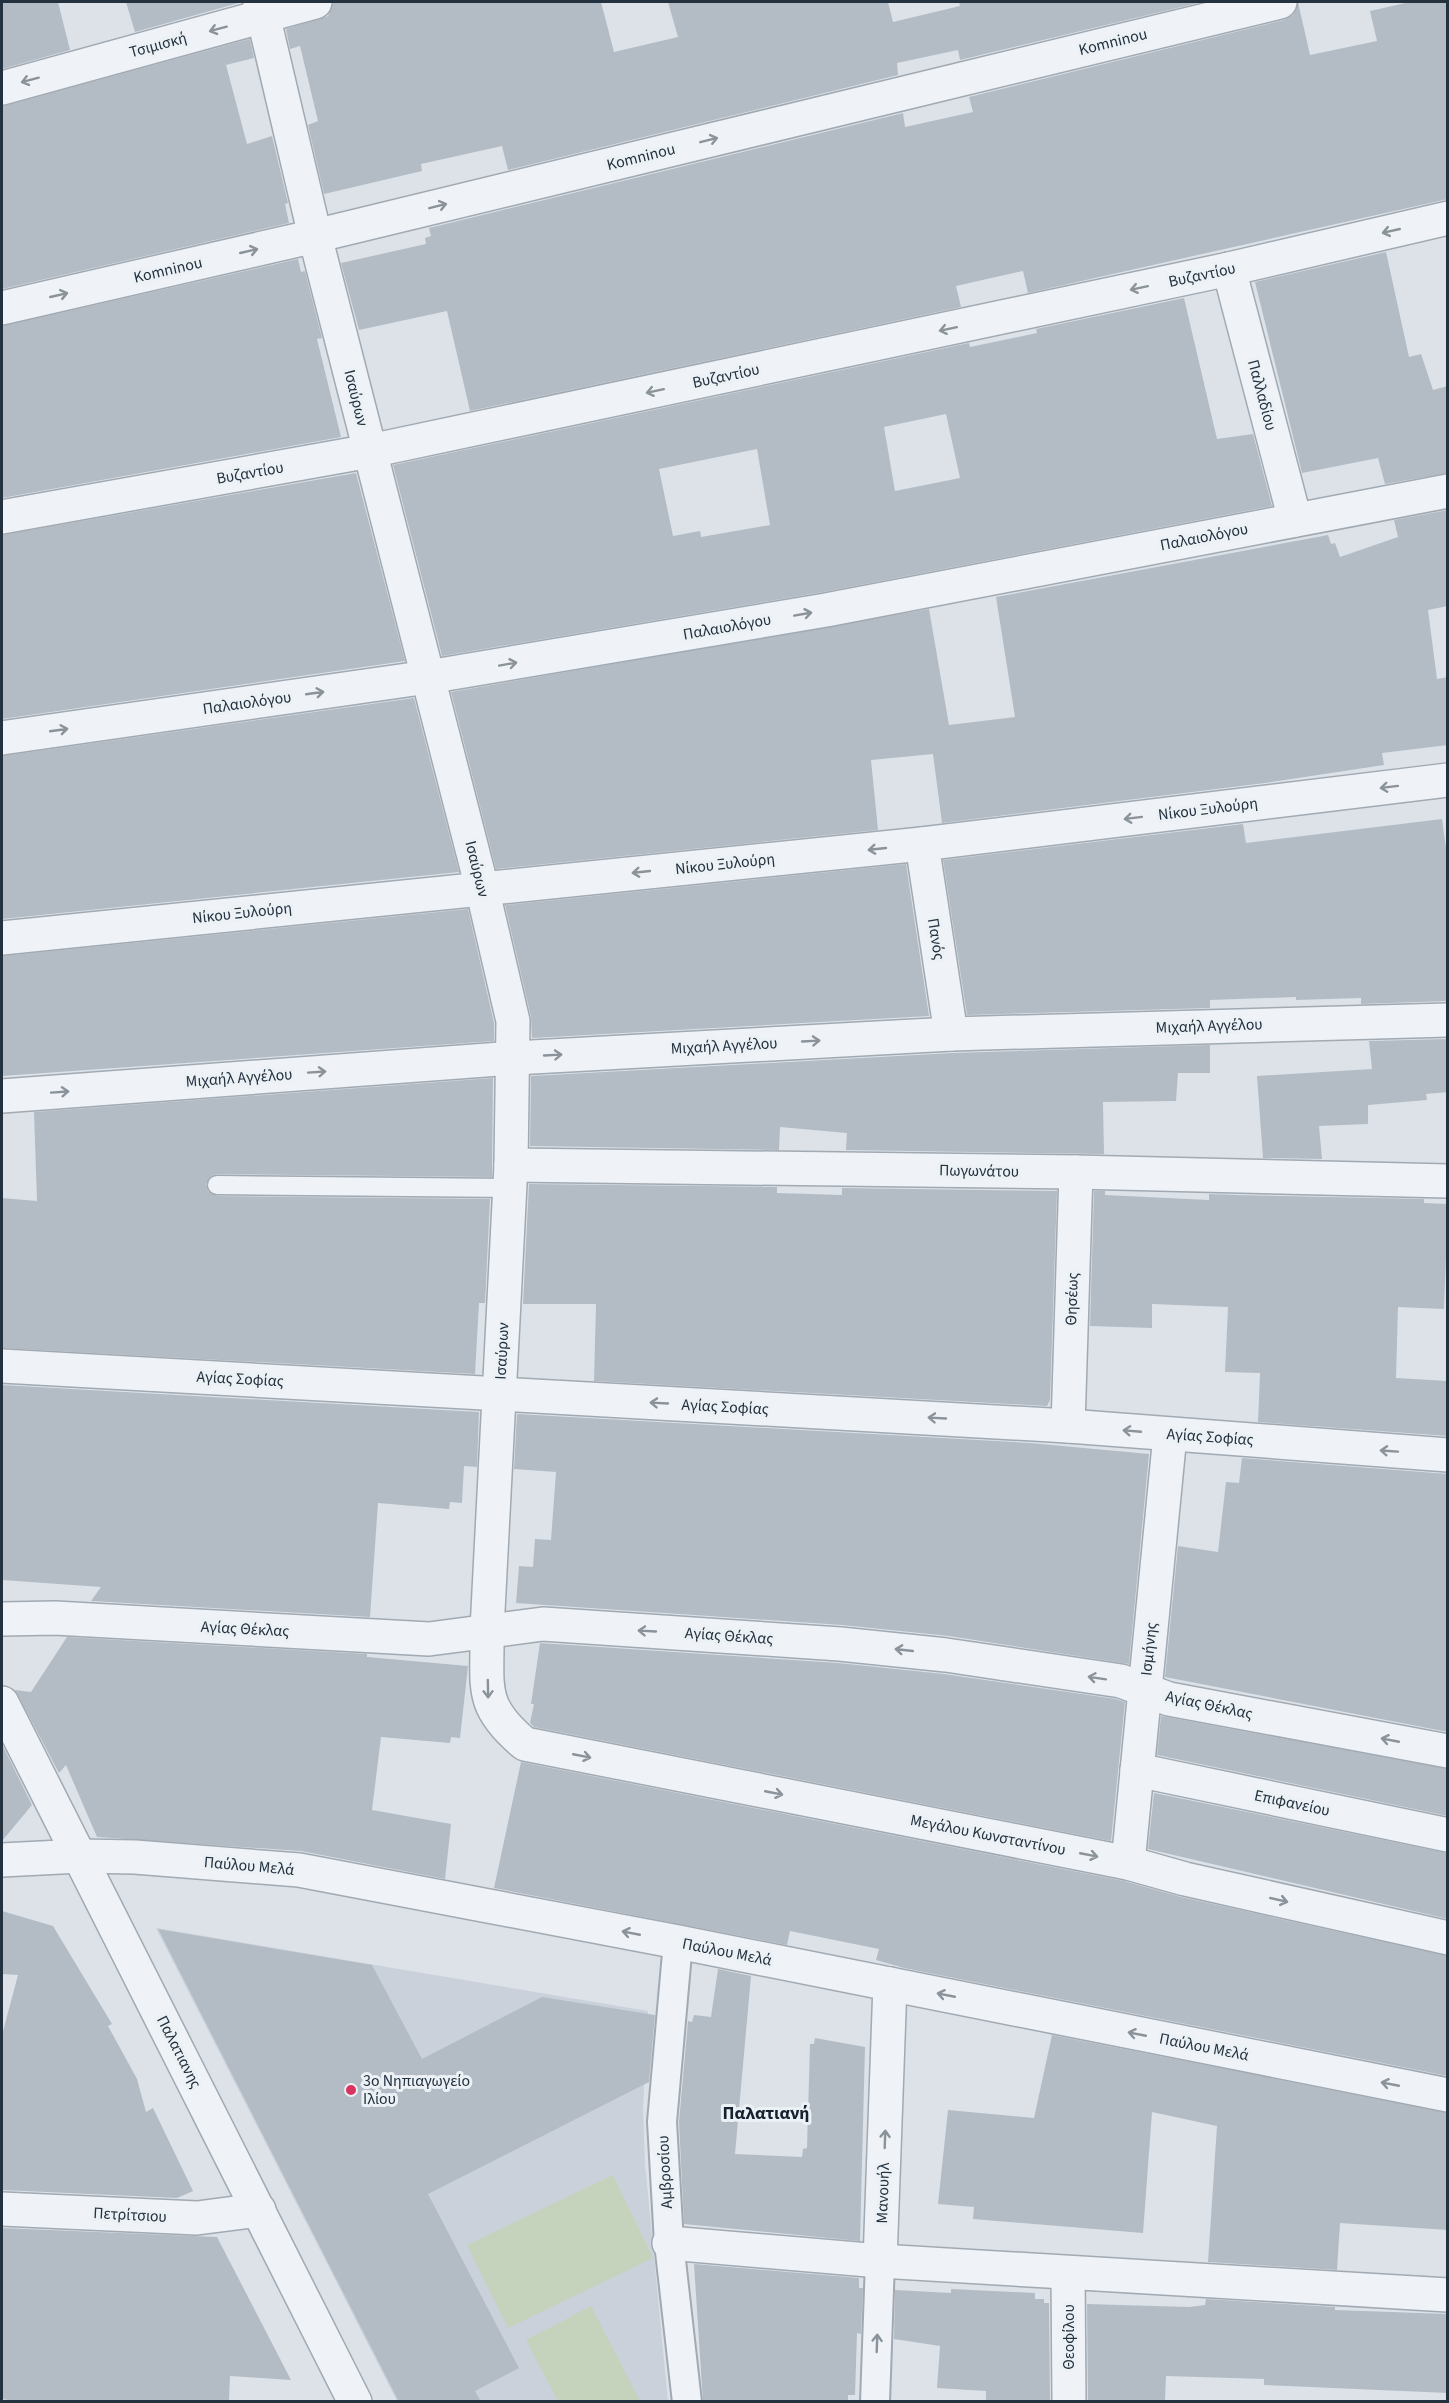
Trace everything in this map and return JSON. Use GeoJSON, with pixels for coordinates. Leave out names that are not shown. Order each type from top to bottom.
{"type":"FeatureCollection","features":[{"type":"Feature","properties":{"kind":"street","name":"Τσιμισκή"},"geometry":{"type":"LineString","coordinates":[[2,88],[262,9],[315,2]]}},
{"type":"Feature","properties":{"kind":"street","name":"Komninou"},"geometry":{"type":"LineString","coordinates":[[2,308],[315,236],[1280,2]]}},
{"type":"Feature","properties":{"kind":"street","name":"Ισαύρων"},"geometry":{"type":"LineString","coordinates":[[262,9],[315,236],[482,888],[513,1021],[510,1177],[486,1630],[488,1700],[503,1725],[525,1744]]}},
{"type":"Feature","properties":{"kind":"street","name":"Βυζαντίου"},"geometry":{"type":"LineString","coordinates":[[2,517],[370,452],[1229,269],[1448,218]]}},
{"type":"Feature","properties":{"kind":"street","name":"Παλλαδίου"},"geometry":{"type":"LineString","coordinates":[[1229,269],[1295,520]]}},
{"type":"Feature","properties":{"kind":"street","name":"Παλαιολόγου"},"geometry":{"type":"LineString","coordinates":[[2,738],[428,677],[826,610],[1448,491]]}},
{"type":"Feature","properties":{"kind":"street","name":"Νίκου Ξυλούρη"},"geometry":{"type":"LineString","coordinates":[[2,938],[922,844],[1448,780]]}},
{"type":"Feature","properties":{"kind":"street","name":"Πανός"},"geometry":{"type":"LineString","coordinates":[[922,844],[951,1034]]}},
{"type":"Feature","properties":{"kind":"street","name":"Μιχαήλ Αγγέλου"},"geometry":{"type":"LineString","coordinates":[[2,1096],[514,1058],[951,1034],[1448,1020]]}},
{"type":"Feature","properties":{"kind":"street","name":"Πωγωνάτου"},"geometry":{"type":"LineString","coordinates":[[510,1177],[1076,1172],[1448,1181]]}},
{"type":"Feature","properties":{"kind":"street","name":"Θησέως"},"geometry":{"type":"LineString","coordinates":[[1068,1426],[1076,1172]]}},
{"type":"Feature","properties":{"kind":"street","name":"Αγίας Σοφίας"},"geometry":{"type":"LineString","coordinates":[[2,1366],[1068,1426],[1448,1455]]}},
{"type":"Feature","properties":{"kind":"street","name":"Ισμήνης"},"geometry":{"type":"LineString","coordinates":[[1128,1863],[1170,1434]]}},
{"type":"Feature","properties":{"kind":"street","name":"Αγίας Θέκλας"},"geometry":{"type":"LineString","coordinates":[[2,1619],[55,1618],[429,1639],[543,1624],[840,1644],[946,1654],[1121,1681],[1169,1699],[1448,1751]]}},
{"type":"Feature","properties":{"kind":"street","name":"Παλατιανης"},"geometry":{"type":"LineString","coordinates":[[2,1703],[356,2402]]}},
{"type":"Feature","properties":{"kind":"street","name":"Μεγάλου Κωνσταντίνου"},"geometry":{"type":"LineString","coordinates":[[525,1744],[1128,1863],[1448,1938]]}},
{"type":"Feature","properties":{"kind":"street","name":"Επιφανείου"},"geometry":{"type":"LineString","coordinates":[[1137,1770],[1448,1835]]}},
{"type":"Feature","properties":{"kind":"street","name":"Παύλου Μελά"},"geometry":{"type":"LineString","coordinates":[[2,1860],[80,1856],[135,1857],[299,1870],[678,1942],[1448,2096]]}},
{"type":"Feature","properties":{"kind":"street","name":"Αμβροσίου"},"geometry":{"type":"LineString","coordinates":[[678,1942],[662,2122],[669,2243],[687,2402]]}},
{"type":"Feature","properties":{"kind":"street","name":"Μανουήλ"},"geometry":{"type":"LineString","coordinates":[[875,2402],[890,1984]]}},
{"type":"Feature","properties":{"kind":"street","name":"Πετρίτσιου"},"geometry":{"type":"LineString","coordinates":[[2,2209],[197,2218],[259,2210]]}},
{"type":"Feature","properties":{"kind":"street"},"geometry":{"type":"LineString","coordinates":[[669,2243],[880,2261],[1448,2295]]}},
{"type":"Feature","properties":{"kind":"street","name":"Θεοφίλου"},"geometry":{"type":"LineString","coordinates":[[1068,2273],[1070,2402]]}},
{"type":"Feature","properties":{"kind":"lane"},"geometry":{"type":"LineString","coordinates":[[217,1185],[510,1177]]}},
{"type":"Feature","properties":{"kind":"shaded area"},"geometry":{"type":"Polygon","coordinates":[[[156,1928],[648,2011],[643,2109],[645,2164],[668,2401],[397,2401],[156,1928]]]}},
{"type":"Feature","properties":{"kind":"green space"},"geometry":{"type":"Polygon","coordinates":[[[613,2175],[653,2258],[508,2328],[467,2245],[613,2175]]]}},
{"type":"Feature","properties":{"kind":"green space"},"geometry":{"type":"Polygon","coordinates":[[[591,2306],[640,2401],[558,2401],[526,2340],[591,2306]]]}},
{"type":"Feature","properties":{"kind":"building"},"geometry":{"type":"Polygon","coordinates":[[[2,2],[58,2],[70,50],[2,69],[2,2]]]}},
{"type":"Feature","properties":{"kind":"building"},"geometry":{"type":"Polygon","coordinates":[[[126,2],[242,2],[135,32],[126,2]]]}},
{"type":"Feature","properties":{"kind":"building"},"geometry":{"type":"Polygon","coordinates":[[[333,2],[601,2],[614,52],[678,37],[668,2],[888,2],[893,22],[960,6],[959,2],[1202,2],[960,60],[958,50],[897,63],[898,75],[508,170],[502,146],[421,164],[422,171],[324,194],[308,125],[318,121],[300,46],[290,49],[286,29],[328,16],[333,2]]]}},
{"type":"Feature","properties":{"kind":"building"},"geometry":{"type":"Polygon","coordinates":[[[1298,2],[1310,55],[1377,41],[1370,11],[1410,2],[1448,2],[1448,199],[1028,293],[1023,271],[956,286],[961,307],[470,411],[447,311],[359,330],[341,263],[426,244],[425,238],[431,236],[429,228],[903,113],[905,127],[973,112],[969,97],[1284,20],[1293,15],[1298,2]]]}},
{"type":"Feature","properties":{"kind":"building"},"geometry":{"type":"Polygon","coordinates":[[[250,39],[254,58],[226,65],[247,144],[272,136],[288,203],[285,204],[289,223],[2,289],[2,106],[250,39]]]}},
{"type":"Feature","properties":{"kind":"building"},"geometry":{"type":"Polygon","coordinates":[[[1386,252],[1409,357],[1421,354],[1433,390],[1448,386],[1448,473],[1385,484],[1378,458],[1302,473],[1255,282],[1386,252]]]}},
{"type":"Feature","properties":{"kind":"building"},"geometry":{"type":"Polygon","coordinates":[[[298,259],[301,272],[305,271],[322,338],[317,339],[341,437],[2,498],[2,326],[298,259]]]}},
{"type":"Feature","properties":{"kind":"building"},"geometry":{"type":"Polygon","coordinates":[[[1184,298],[1217,439],[1253,434],[1272,506],[823,592],[442,656],[393,465],[969,343],[970,347],[1037,333],[1036,329],[1184,298]],[[946,414],[884,427],[895,491],[960,478],[946,414]],[[757,449],[659,469],[673,536],[700,531],[701,537],[770,525],[757,449]]]}},
{"type":"Feature","properties":{"kind":"building"},"geometry":{"type":"Polygon","coordinates":[[[356,473],[405,661],[2,719],[2,535],[356,473]]]}},
{"type":"Feature","properties":{"kind":"building"},"geometry":{"type":"Polygon","coordinates":[[[1448,510],[1448,606],[1428,610],[1437,679],[1448,677],[1448,745],[1382,753],[1384,765],[1265,783],[942,823],[933,754],[871,760],[878,830],[496,869],[451,692],[929,609],[949,725],[1015,717],[996,597],[1328,535],[1331,544],[1335,543],[1340,557],[1398,537],[1394,520],[1448,510]]]}},
{"type":"Feature","properties":{"kind":"building"},"geometry":{"type":"Polygon","coordinates":[[[414,698],[459,872],[2,919],[2,756],[414,698]]]}},
{"type":"Feature","properties":{"kind":"building"},"geometry":{"type":"Polygon","coordinates":[[[1442,819],[1448,863],[1448,1001],[1361,1004],[1361,998],[1296,1000],[1296,997],[1210,1000],[1210,1008],[967,1015],[943,860],[1243,824],[1246,843],[1442,819]]]}},
{"type":"Feature","properties":{"kind":"building"},"geometry":{"type":"Polygon","coordinates":[[[906,864],[929,1016],[532,1038],[531,1017],[505,905],[906,864]]]}},
{"type":"Feature","properties":{"kind":"building"},"geometry":{"type":"Polygon","coordinates":[[[468,909],[494,1023],[494,1041],[2,1076],[2,956],[468,909]]]}},
{"type":"Feature","properties":{"kind":"building"},"geometry":{"type":"Polygon","coordinates":[[[1448,1039],[1448,1092],[1426,1094],[1427,1100],[1368,1105],[1368,1124],[1319,1126],[1322,1159],[1263,1158],[1257,1076],[1372,1069],[1369,1041],[1448,1039]]]}},
{"type":"Feature","properties":{"kind":"building"},"geometry":{"type":"Polygon","coordinates":[[[1210,1045],[1210,1073],[1178,1073],[1176,1101],[1103,1102],[1104,1154],[846,1150],[847,1133],[780,1127],[779,1150],[530,1146],[531,1076],[952,1053],[1210,1045]]]}},
{"type":"Feature","properties":{"kind":"building"},"geometry":{"type":"Polygon","coordinates":[[[493,1078],[492,1177],[217,1174],[211,1176],[206,1184],[208,1191],[217,1196],[490,1199],[485,1303],[479,1303],[475,1374],[2,1348],[2,1198],[37,1201],[34,1112],[493,1078]]]}},
{"type":"Feature","properties":{"kind":"building"},"geometry":{"type":"Polygon","coordinates":[[[529,1184],[777,1187],[777,1193],[842,1195],[842,1188],[1057,1191],[1050,1400],[1047,1406],[594,1381],[596,1304],[523,1304],[529,1184]]]}},
{"type":"Feature","properties":{"kind":"building"},"geometry":{"type":"Polygon","coordinates":[[[1094,1191],[1105,1191],[1105,1195],[1209,1200],[1209,1194],[1424,1199],[1424,1203],[1448,1204],[1444,1309],[1398,1307],[1396,1378],[1448,1381],[1448,1436],[1258,1422],[1260,1373],[1225,1372],[1228,1307],[1152,1304],[1152,1328],[1090,1326],[1094,1191]]]}},
{"type":"Feature","properties":{"kind":"building"},"geometry":{"type":"Polygon","coordinates":[[[2,1385],[479,1412],[477,1467],[464,1466],[462,1503],[450,1502],[449,1509],[378,1503],[370,1617],[91,1601],[101,1587],[2,1580],[2,1385]]]}},
{"type":"Feature","properties":{"kind":"building"},"geometry":{"type":"Polygon","coordinates":[[[517,1414],[1030,1443],[1149,1454],[1129,1664],[949,1636],[842,1625],[516,1603],[519,1566],[533,1567],[535,1539],[551,1540],[556,1472],[514,1469],[517,1414]]]}},
{"type":"Feature","properties":{"kind":"building"},"geometry":{"type":"Polygon","coordinates":[[[1242,1458],[1448,1474],[1448,1732],[1165,1677],[1178,1546],[1218,1552],[1226,1482],[1239,1483],[1242,1458]]]}},
{"type":"Feature","properties":{"kind":"building"},"geometry":{"type":"Polygon","coordinates":[[[67,1637],[367,1654],[367,1657],[468,1666],[460,1738],[451,1737],[450,1743],[381,1737],[372,1810],[451,1824],[445,1879],[301,1851],[97,1837],[66,1765],[59,1773],[15,1690],[31,1692],[67,1637]]]}},
{"type":"Feature","properties":{"kind":"building"},"geometry":{"type":"Polygon","coordinates":[[[540,1643],[838,1663],[944,1674],[1125,1702],[1111,1841],[534,1727],[530,1723],[534,1704],[531,1704],[540,1643]]]}},
{"type":"Feature","properties":{"kind":"building"},"geometry":{"type":"Polygon","coordinates":[[[1161,1716],[1448,1769],[1448,1816],[1157,1755],[1161,1716]]]}},
{"type":"Feature","properties":{"kind":"building"},"geometry":{"type":"Polygon","coordinates":[[[2,1744],[32,1805],[2,1841],[2,1744]]]}},
{"type":"Feature","properties":{"kind":"building"},"geometry":{"type":"Polygon","coordinates":[[[521,1762],[1124,1881],[1181,1897],[1448,1956],[1448,2076],[904,1968],[876,1960],[879,1949],[790,1931],[787,1945],[494,1888],[521,1762]]]}},
{"type":"Feature","properties":{"kind":"building"},"geometry":{"type":"Polygon","coordinates":[[[1154,1793],[1448,1853],[1448,1919],[1148,1849],[1154,1793]]]}},
{"type":"Feature","properties":{"kind":"building"},"geometry":{"type":"Polygon","coordinates":[[[2,1911],[53,1926],[112,2024],[108,2026],[137,2079],[146,2112],[153,2108],[193,2191],[177,2198],[2,2190],[2,2035],[18,1975],[2,1974],[2,1911]]]}},
{"type":"Feature","properties":{"kind":"building"},"geometry":{"type":"Polygon","coordinates":[[[158,1929],[372,1965],[422,2059],[542,1997],[655,2015],[649,2082],[428,2194],[519,2368],[475,2391],[481,2402],[399,2402],[158,1929]]]}},
{"type":"Feature","properties":{"kind":"building"},"geometry":{"type":"Polygon","coordinates":[[[718,1969],[751,1976],[735,2154],[802,2157],[803,2149],[807,2148],[810,2044],[814,2044],[815,2038],[865,2047],[860,2241],[684,2224],[679,2122],[688,2021],[692,2022],[694,2015],[711,2017],[718,1969]]]}},
{"type":"Feature","properties":{"kind":"building"},"geometry":{"type":"Polygon","coordinates":[[[1052,2035],[1448,2113],[1448,2230],[1340,2223],[1337,2270],[1208,2262],[1217,2126],[1152,2112],[1143,2233],[973,2219],[974,2207],[938,2204],[948,2110],[1034,2118],[1052,2035]]]}},
{"type":"Feature","properties":{"kind":"building"},"geometry":{"type":"Polygon","coordinates":[[[2,2228],[217,2237],[291,2380],[230,2376],[229,2402],[21,2402],[2,2399],[2,2228]]]}},
{"type":"Feature","properties":{"kind":"building"},"geometry":{"type":"Polygon","coordinates":[[[694,2264],[859,2278],[859,2288],[863,2288],[861,2334],[857,2333],[855,2395],[848,2395],[848,2402],[703,2402],[694,2264]]]}},
{"type":"Feature","properties":{"kind":"building"},"geometry":{"type":"Polygon","coordinates":[[[951,2289],[1035,2293],[1035,2299],[1044,2299],[1044,2303],[1049,2303],[1050,2402],[986,2402],[986,2391],[937,2388],[940,2346],[894,2339],[895,2290],[951,2293],[951,2289]]]}},
{"type":"Feature","properties":{"kind":"building"},"geometry":{"type":"Polygon","coordinates":[[[1206,2299],[1335,2307],[1335,2310],[1448,2314],[1448,2393],[1264,2385],[1264,2379],[1166,2376],[1165,2402],[1088,2402],[1087,2304],[1189,2307],[1205,2305],[1206,2299]]]}},
{"type":"Feature","properties":{"kind":"place","name":"3ο Νηπιαγωγείο Ιλίου"},"geometry":{"type":"Point","coordinates":[351,2090]}},
{"type":"Feature","properties":{"kind":"district","name":"Παλατιανή"},"geometry":{"type":"Point","coordinates":[766,2113]}}]}
